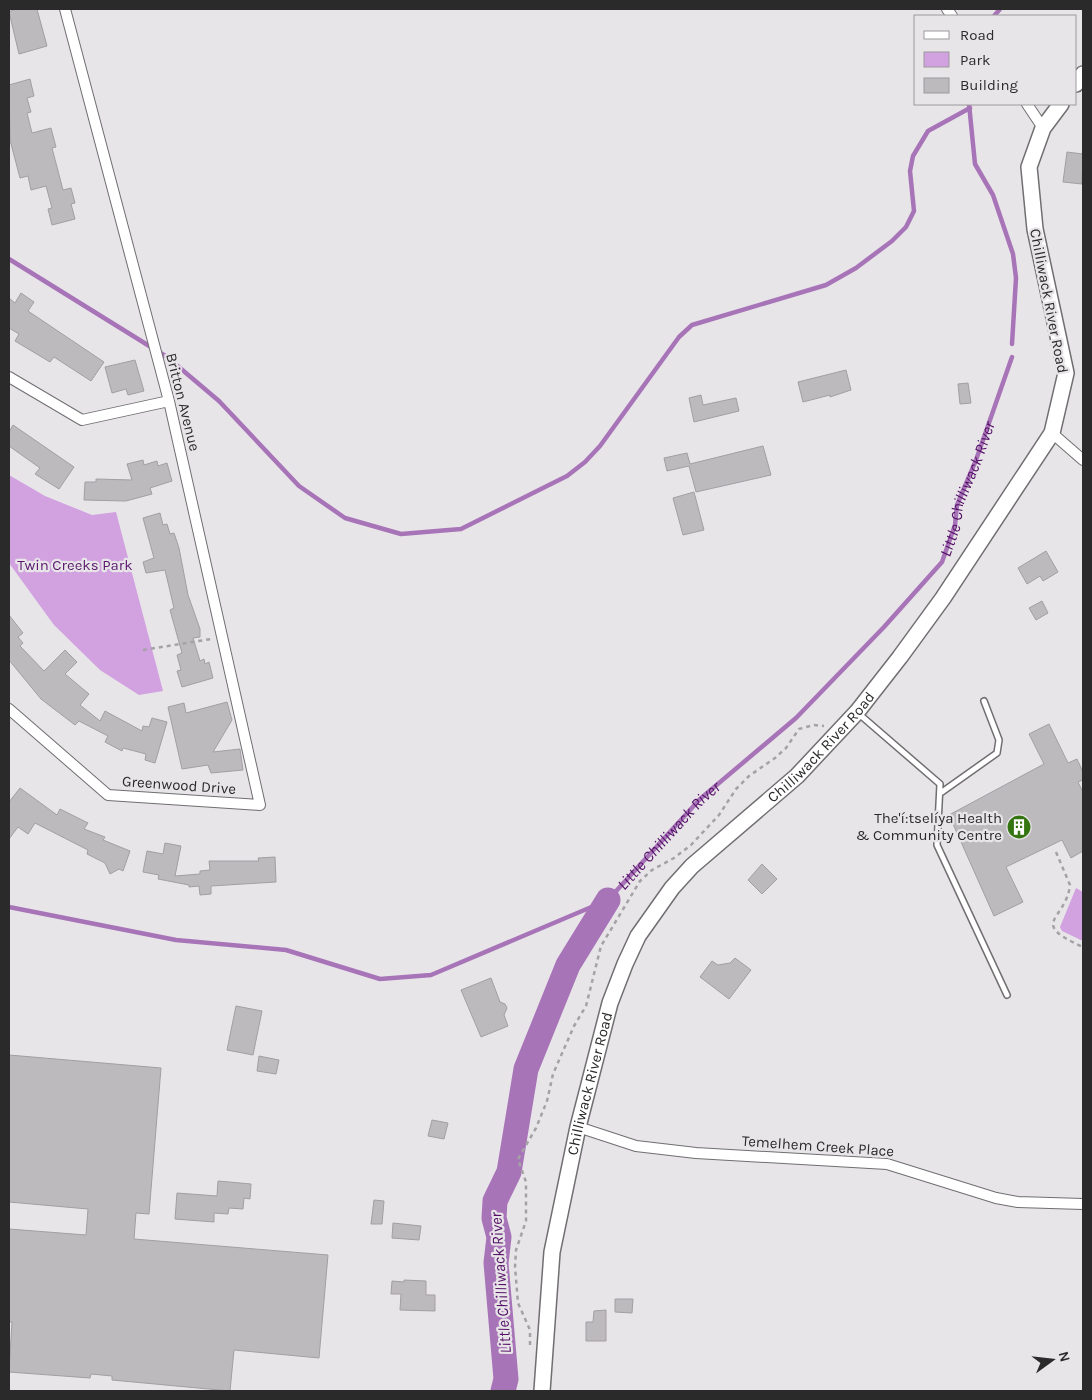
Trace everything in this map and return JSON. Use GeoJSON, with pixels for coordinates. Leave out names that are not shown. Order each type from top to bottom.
{"type":"FeatureCollection","features":[{"type":"Feature","properties":{"kind":"main road","name":"Chilliwack River Road"},"geometry":{"type":"LineString","coordinates":[[542,1391],[552,1252],[578,1127],[610,1003],[625,964],[652,914],[692,866],[797,776],[856,712],[900,658],[943,598],[1052,433],[1066,373],[1035,229],[1029,167],[1042,128],[1060,105]]}},
{"type":"Feature","properties":{"kind":"street","name":"Britton Avenue"},"geometry":{"type":"LineString","coordinates":[[65,9],[169,401],[260,805]]}},
{"type":"Feature","properties":{"kind":"street"},"geometry":{"type":"LineString","coordinates":[[1028,105],[1042,128]]}},
{"type":"Feature","properties":{"kind":"street"},"geometry":{"type":"LineString","coordinates":[[9,377],[82,420],[169,401]]}},
{"type":"Feature","properties":{"kind":"street"},"geometry":{"type":"LineString","coordinates":[[1052,433],[1083,460]]}},
{"type":"Feature","properties":{"kind":"street","name":"Greenwood Drive"},"geometry":{"type":"LineString","coordinates":[[9,710],[108,795],[260,805]]}},
{"type":"Feature","properties":{"kind":"street","name":"Temelhem Creek Place"},"geometry":{"type":"LineString","coordinates":[[578,1127],[636,1146],[696,1153],[887,1164],[996,1198],[1018,1202],[1083,1204]]}},
{"type":"Feature","properties":{"kind":"lane"},"geometry":{"type":"LineString","coordinates":[[942,792],[997,753],[999,740],[984,701]]}},
{"type":"Feature","properties":{"kind":"lane"},"geometry":{"type":"LineString","coordinates":[[856,712],[936,778],[942,792],[937,845],[1007,995]]}},
{"type":"Feature","properties":{"kind":"path"},"geometry":{"type":"LineString","coordinates":[[143,650],[222,637]]}},
{"type":"Feature","properties":{"kind":"path"},"geometry":{"type":"LineString","coordinates":[[1056,852],[1070,885],[1054,920],[1055,930],[1059,936],[1083,947]]}},
{"type":"Feature","properties":{"kind":"green space","name":"Twin Creeks Park"},"geometry":{"type":"Polygon","coordinates":[[[9,475],[45,496],[92,515],[116,512],[163,691],[139,695],[100,670],[54,625],[9,563],[9,475]]]}},
{"type":"Feature","properties":{"kind":"green space"},"geometry":{"type":"Polygon","coordinates":[[[1076,888],[1083,892],[1083,941],[1062,931],[1060,927],[1076,888]]]}},
{"type":"Feature","properties":{"kind":"building"},"geometry":{"type":"Polygon","coordinates":[[[15,9],[37,9],[47,46],[19,54],[9,12],[15,9]]]}},
{"type":"Feature","properties":{"kind":"building"},"geometry":{"type":"Polygon","coordinates":[[[30,79],[34,96],[27,98],[31,112],[27,113],[32,133],[51,128],[56,147],[52,148],[63,190],[71,188],[75,203],[71,204],[75,219],[52,225],[48,209],[52,208],[46,186],[31,190],[28,176],[20,178],[10,140],[9,85],[30,79]]]}},
{"type":"Feature","properties":{"kind":"building"},"geometry":{"type":"Polygon","coordinates":[[[1067,152],[1083,154],[1082,184],[1063,182],[1067,152]]]}},
{"type":"Feature","properties":{"kind":"building"},"geometry":{"type":"Polygon","coordinates":[[[21,293],[34,302],[28,311],[104,362],[91,381],[54,357],[50,362],[15,341],[19,334],[9,328],[9,298],[15,303],[21,293]]]}},
{"type":"Feature","properties":{"kind":"building"},"geometry":{"type":"Polygon","coordinates":[[[135,360],[144,391],[128,395],[126,389],[112,393],[105,367],[135,360]]]}},
{"type":"Feature","properties":{"kind":"building"},"geometry":{"type":"Polygon","coordinates":[[[846,370],[851,390],[830,397],[830,395],[803,402],[798,382],[846,370]]]}},
{"type":"Feature","properties":{"kind":"building"},"geometry":{"type":"Polygon","coordinates":[[[968,383],[971,403],[960,404],[958,384],[968,383]]]}},
{"type":"Feature","properties":{"kind":"building"},"geometry":{"type":"Polygon","coordinates":[[[701,395],[703,405],[736,398],[739,411],[694,422],[689,398],[701,395]]]}},
{"type":"Feature","properties":{"kind":"building"},"geometry":{"type":"Polygon","coordinates":[[[13,425],[74,467],[59,489],[35,474],[40,468],[9,446],[9,432],[13,425]]]}},
{"type":"Feature","properties":{"kind":"building"},"geometry":{"type":"Polygon","coordinates":[[[763,446],[771,475],[696,492],[689,466],[667,471],[664,458],[687,453],[690,464],[763,446]]]}},
{"type":"Feature","properties":{"kind":"building"},"geometry":{"type":"Polygon","coordinates":[[[143,460],[144,465],[157,461],[158,466],[167,463],[172,481],[150,488],[152,494],[126,501],[84,500],[85,482],[96,482],[96,479],[132,480],[127,464],[143,460]]]}},
{"type":"Feature","properties":{"kind":"building"},"geometry":{"type":"Polygon","coordinates":[[[694,492],[704,530],[683,535],[673,498],[694,492]]]}},
{"type":"Feature","properties":{"kind":"building"},"geometry":{"type":"Polygon","coordinates":[[[160,513],[163,525],[167,524],[170,534],[174,533],[179,548],[188,595],[200,629],[200,637],[193,638],[200,661],[204,659],[205,664],[209,662],[213,678],[182,687],[177,671],[181,670],[177,655],[182,653],[170,610],[174,608],[165,570],[146,573],[143,562],[154,558],[143,518],[160,513]]]}},
{"type":"Feature","properties":{"kind":"building"},"geometry":{"type":"Polygon","coordinates":[[[1046,551],[1058,572],[1043,581],[1040,576],[1027,584],[1018,568],[1046,551]]]}},
{"type":"Feature","properties":{"kind":"building"},"geometry":{"type":"Polygon","coordinates":[[[1042,601],[1048,613],[1036,620],[1029,608],[1042,601]]]}},
{"type":"Feature","properties":{"kind":"building"},"geometry":{"type":"Polygon","coordinates":[[[9,615],[23,633],[18,637],[23,643],[20,646],[44,671],[65,650],[77,662],[65,674],[89,694],[80,705],[100,721],[105,711],[142,731],[143,726],[149,727],[152,718],[167,722],[155,763],[145,760],[146,754],[123,748],[122,751],[105,742],[108,736],[79,721],[75,725],[41,699],[9,660],[9,615]]]}},
{"type":"Feature","properties":{"kind":"building"},"geometry":{"type":"Polygon","coordinates":[[[227,702],[232,720],[213,752],[240,749],[243,770],[211,773],[208,765],[182,769],[168,707],[184,703],[186,713],[227,702]]]}},
{"type":"Feature","properties":{"kind":"building","name":"The'í:tselíya Health & Community Centre"},"geometry":{"type":"Polygon","coordinates":[[[1049,724],[1068,763],[1077,759],[1083,772],[1083,780],[1078,782],[1083,792],[1083,851],[1071,858],[1062,840],[1006,867],[1023,902],[994,916],[949,815],[1044,764],[1029,734],[1049,724]]]}},
{"type":"Feature","properties":{"kind":"building"},"geometry":{"type":"Polygon","coordinates":[[[20,788],[57,815],[60,809],[88,823],[84,829],[105,837],[103,840],[130,851],[123,871],[119,869],[110,874],[105,863],[87,854],[88,850],[35,823],[28,834],[18,827],[9,839],[9,802],[20,788]]]}},
{"type":"Feature","properties":{"kind":"building"},"geometry":{"type":"Polygon","coordinates":[[[165,843],[181,846],[175,876],[200,874],[200,871],[210,870],[209,861],[259,861],[258,858],[275,857],[276,882],[211,886],[211,894],[200,895],[199,886],[189,887],[189,885],[158,879],[159,875],[143,872],[147,851],[163,854],[165,843]]]}},
{"type":"Feature","properties":{"kind":"building"},"geometry":{"type":"Polygon","coordinates":[[[762,864],[777,879],[762,894],[748,880],[762,864]]]}},
{"type":"Feature","properties":{"kind":"building"},"geometry":{"type":"Polygon","coordinates":[[[735,958],[751,970],[729,999],[700,977],[712,961],[718,965],[730,963],[735,958]]]}},
{"type":"Feature","properties":{"kind":"building"},"geometry":{"type":"Polygon","coordinates":[[[491,978],[500,1002],[505,1004],[507,1008],[504,1015],[508,1026],[481,1037],[461,990],[491,978]]]}},
{"type":"Feature","properties":{"kind":"building"},"geometry":{"type":"Polygon","coordinates":[[[236,1006],[262,1011],[253,1055],[227,1050],[236,1006]]]}},
{"type":"Feature","properties":{"kind":"building"},"geometry":{"type":"Polygon","coordinates":[[[9,1055],[161,1068],[149,1214],[136,1213],[134,1239],[328,1255],[319,1358],[234,1350],[230,1391],[112,1380],[112,1376],[91,1374],[90,1378],[9,1372],[12,1322],[9,1322],[9,1229],[86,1235],[88,1209],[9,1202],[9,1055]]]}},
{"type":"Feature","properties":{"kind":"building"},"geometry":{"type":"Polygon","coordinates":[[[259,1056],[279,1060],[276,1074],[257,1071],[259,1056]]]}},
{"type":"Feature","properties":{"kind":"building"},"geometry":{"type":"Polygon","coordinates":[[[432,1120],[448,1123],[444,1139],[428,1136],[432,1120]]]}},
{"type":"Feature","properties":{"kind":"building"},"geometry":{"type":"Polygon","coordinates":[[[218,1181],[251,1184],[250,1199],[244,1198],[243,1209],[229,1208],[228,1214],[214,1213],[214,1222],[175,1219],[177,1193],[217,1196],[218,1181]]]}},
{"type":"Feature","properties":{"kind":"building"},"geometry":{"type":"Polygon","coordinates":[[[374,1200],[384,1201],[382,1224],[371,1224],[374,1200]]]}},
{"type":"Feature","properties":{"kind":"building"},"geometry":{"type":"Polygon","coordinates":[[[393,1223],[421,1226],[419,1240],[392,1238],[393,1223]]]}},
{"type":"Feature","properties":{"kind":"building"},"geometry":{"type":"Polygon","coordinates":[[[404,1280],[426,1281],[426,1295],[435,1295],[435,1311],[400,1310],[401,1294],[391,1294],[392,1281],[404,1282],[404,1280]]]}},
{"type":"Feature","properties":{"kind":"building"},"geometry":{"type":"Polygon","coordinates":[[[615,1299],[633,1299],[632,1313],[615,1312],[615,1299]]]}},
{"type":"Feature","properties":{"kind":"building"},"geometry":{"type":"Polygon","coordinates":[[[606,1310],[606,1341],[586,1341],[586,1322],[593,1322],[594,1311],[606,1310]]]}},
{"type":"Feature","properties":{"kind":"waterway","name":"Little Chilliwack River"},"geometry":{"type":"LineString","coordinates":[[995,15],[1000,9]]}},
{"type":"Feature","properties":{"kind":"waterway","name":"Little Chilliwack River"},"geometry":{"type":"LineString","coordinates":[[969,105],[975,164],[993,195],[1013,254],[1016,278],[1012,344]]}},
{"type":"Feature","properties":{"kind":"waterway"},"geometry":{"type":"LineString","coordinates":[[9,259],[167,357],[219,401],[299,486],[345,518],[401,534],[461,529],[567,476],[585,462],[600,446],[679,337],[692,325],[826,285],[856,268],[892,241],[906,227],[914,211],[910,171],[913,156],[928,131],[970,108]]}},
{"type":"Feature","properties":{"kind":"waterway","name":"Little Chilliwack River"},"geometry":{"type":"LineString","coordinates":[[9,907],[176,940],[286,950],[380,979],[431,975],[608,900],[700,799],[796,718],[884,627],[942,562],[955,525],[957,505],[976,460],[1012,357]]}},
{"type":"Feature","properties":{"kind":"waterway","name":"Little Chilliwack River"},"geometry":{"type":"LineString","coordinates":[[503,1391],[506,1379],[496,1263],[499,1237],[494,1218],[495,1201],[509,1172],[526,1069],[568,965],[608,900]]}},
{"type":"Feature","properties":{"kind":"place","name":"The'í:tselíya Health & Community Centre"},"geometry":{"type":"Point","coordinates":[1019,827]}}]}
